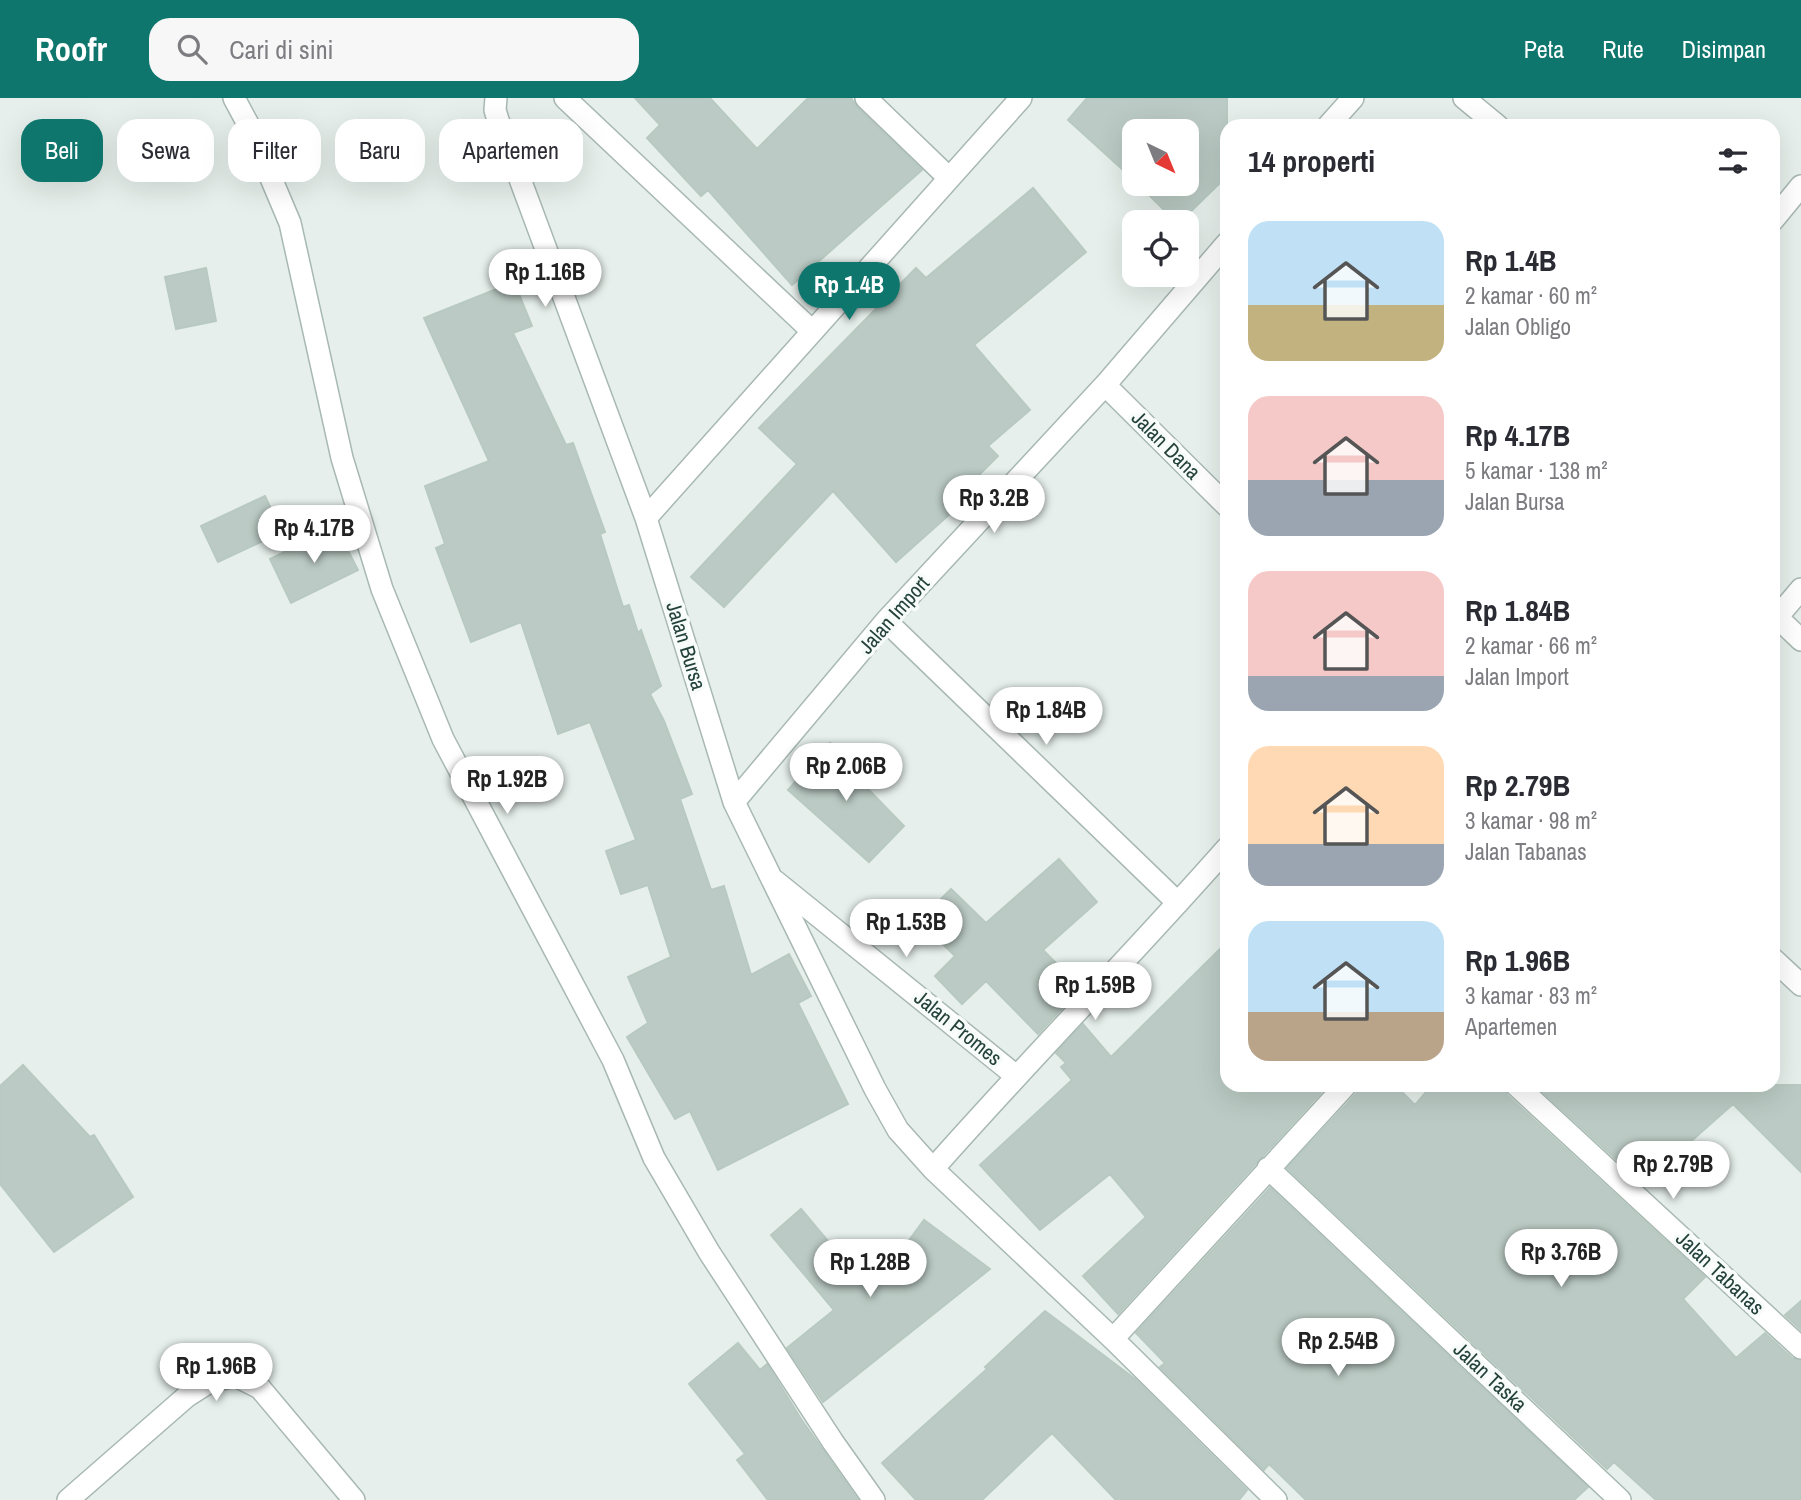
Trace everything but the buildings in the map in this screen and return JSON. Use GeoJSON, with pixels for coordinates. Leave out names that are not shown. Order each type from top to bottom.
{"type":"FeatureCollection","features":[{"type":"Feature","properties":{"kind":"street"},"geometry":{"type":"LineString","coordinates":[[234,98],[249,126],[290,223],[346,471],[382,589],[443,739],[612,1060],[654,1158],[709,1252],[873,1500]]}},
{"type":"Feature","properties":{"kind":"street","name":"Jalan Bursa"},"geometry":{"type":"LineString","coordinates":[[496,98],[498,120],[646,519],[734,803],[875,1090],[898,1130],[933,1168],[1113,1339],[1276,1500]]}},
{"type":"Feature","properties":{"kind":"street"},"geometry":{"type":"LineString","coordinates":[[565,98],[812,331]]}},
{"type":"Feature","properties":{"kind":"street"},"geometry":{"type":"LineString","coordinates":[[866,98],[949,178]]}},
{"type":"Feature","properties":{"kind":"street"},"geometry":{"type":"LineString","coordinates":[[1334,119],[1353,98]]}},
{"type":"Feature","properties":{"kind":"street"},"geometry":{"type":"LineString","coordinates":[[1464,98],[1490,119]]}},
{"type":"Feature","properties":{"kind":"street"},"geometry":{"type":"LineString","coordinates":[[646,519],[949,178],[1008,103]]}},
{"type":"Feature","properties":{"kind":"street"},"geometry":{"type":"LineString","coordinates":[[1780,212],[1801,186]]}},
{"type":"Feature","properties":{"kind":"street","name":"Jalan Import"},"geometry":{"type":"LineString","coordinates":[[734,803],[886,621],[1105,385],[1220,251]]}},
{"type":"Feature","properties":{"kind":"street","name":"Jalan Dana"},"geometry":{"type":"LineString","coordinates":[[1105,385],[1220,499]]}},
{"type":"Feature","properties":{"kind":"street"},"geometry":{"type":"LineString","coordinates":[[1780,613],[1801,589]]}},
{"type":"Feature","properties":{"kind":"street"},"geometry":{"type":"LineString","coordinates":[[886,621],[1178,903]]}},
{"type":"Feature","properties":{"kind":"street"},"geometry":{"type":"LineString","coordinates":[[1780,623],[1801,640]]}},
{"type":"Feature","properties":{"kind":"street"},"geometry":{"type":"LineString","coordinates":[[933,1168],[1220,856]]}},
{"type":"Feature","properties":{"kind":"street","name":"Jalan Promes"},"geometry":{"type":"LineString","coordinates":[[769,876],[1016,1075]]}},
{"type":"Feature","properties":{"kind":"street"},"geometry":{"type":"LineString","coordinates":[[1780,965],[1801,985]]}},
{"type":"Feature","properties":{"kind":"street"},"geometry":{"type":"LineString","coordinates":[[1113,1339],[1339,1092]]}},
{"type":"Feature","properties":{"kind":"street","name":"Jalan Tabanas"},"geometry":{"type":"LineString","coordinates":[[1524,1092],[1801,1348]]}},
{"type":"Feature","properties":{"kind":"street","name":"Jalan Taska"},"geometry":{"type":"LineString","coordinates":[[1268,1168],[1620,1500]]}},
{"type":"Feature","properties":{"kind":"street"},"geometry":{"type":"LineString","coordinates":[[68,1500],[92,1492],[186,1397],[211,1381],[236,1376],[260,1388],[354,1500]]}}]}
